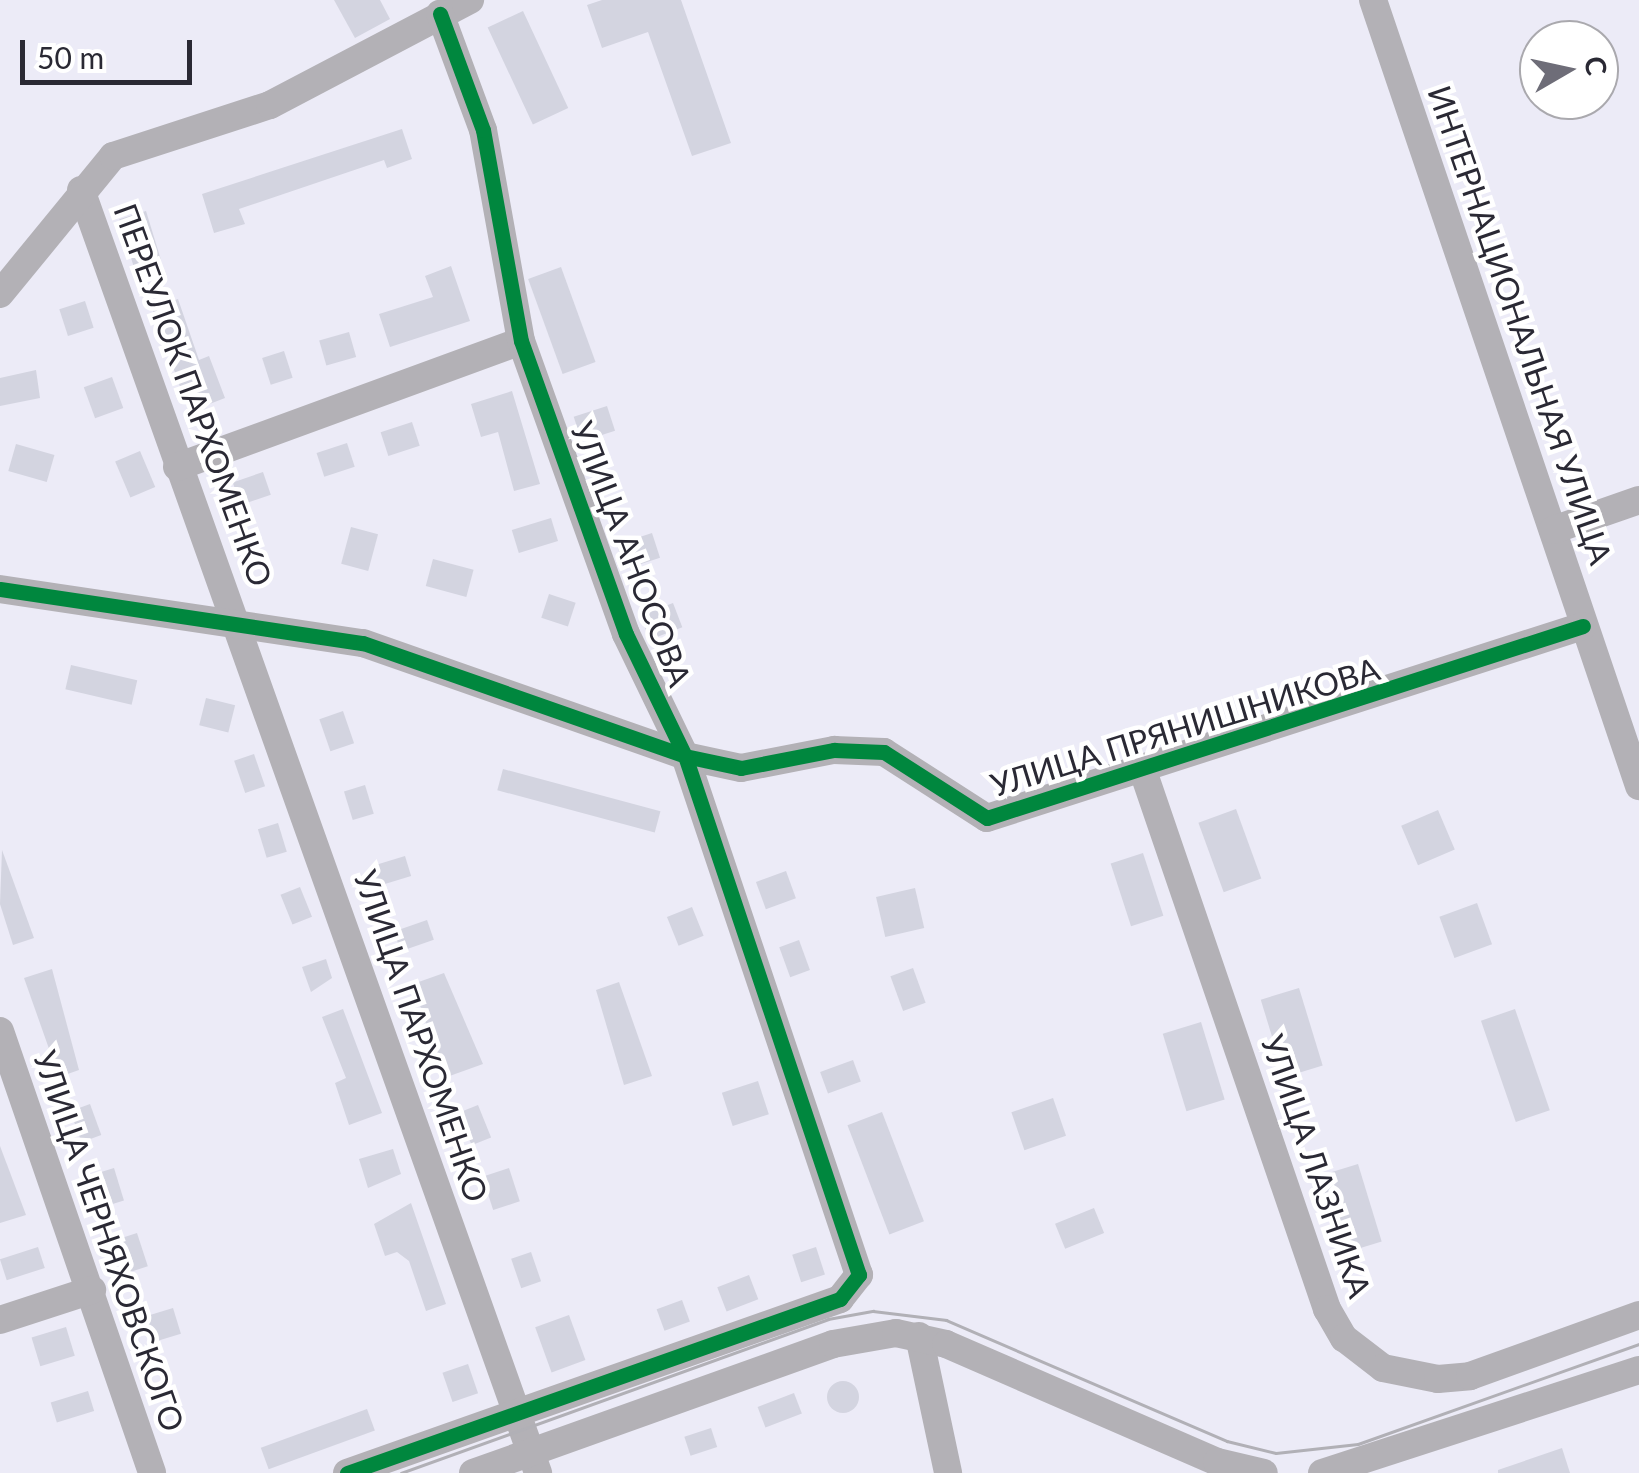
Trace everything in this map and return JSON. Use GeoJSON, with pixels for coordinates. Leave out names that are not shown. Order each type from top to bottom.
{"type":"FeatureCollection","features":[{"type":"Feature","properties":{"kind":"street"},"geometry":{"type":"LineString","coordinates":[[0,294],[81,190],[135,145],[204,131],[270,105],[470,0]]}},
{"type":"Feature","properties":{"kind":"street","name":"ИНТЕРНАЦИОНАЛЬНАЯ УЛИЦА"},"geometry":{"type":"LineString","coordinates":[[1374,0],[1639,786]]}},
{"type":"Feature","properties":{"kind":"street","name":"УЛИЦА АНОСОВА"},"geometry":{"type":"LineString","coordinates":[[440,14],[483,130],[521,341],[626,634],[685,756],[860,1275],[840,1299],[517,1412]]}},
{"type":"Feature","properties":{"kind":"street","name":"ПЕРЕУЛОК ПАРХОМЕНКО"},"geometry":{"type":"LineString","coordinates":[[81,190],[177,468],[239,623]]}},
{"type":"Feature","properties":{"kind":"street"},"geometry":{"type":"LineString","coordinates":[[177,468],[521,341]]}},
{"type":"Feature","properties":{"kind":"street"},"geometry":{"type":"LineString","coordinates":[[1553,530],[1639,500]]}},
{"type":"Feature","properties":{"kind":"street","name":"УЛИЦА ПРЯНИШНИКОВА"},"geometry":{"type":"LineString","coordinates":[[0,589],[364,643],[685,756],[741,768],[834,750],[884,752],[987,818],[1143,772],[1583,626]]}},
{"type":"Feature","properties":{"kind":"street","name":"УЛИЦА ПАРХОМЕНКО"},"geometry":{"type":"LineString","coordinates":[[239,623],[534,1462]]}},
{"type":"Feature","properties":{"kind":"street","name":"УЛИЦА ЛАЗНИКА"},"geometry":{"type":"LineString","coordinates":[[1143,772],[1327,1310],[1344,1338],[1383,1368],[1438,1379],[1470,1376],[1639,1315]]}},
{"type":"Feature","properties":{"kind":"street","name":"УЛИЦА ЧЕРНЯХОВСКОГО"},"geometry":{"type":"LineString","coordinates":[[0,1032],[152,1473]]}},
{"type":"Feature","properties":{"kind":"street"},"geometry":{"type":"LineString","coordinates":[[0,1320],[92,1290]]}},
{"type":"Feature","properties":{"kind":"street"},"geometry":{"type":"LineString","coordinates":[[919,1336],[948,1473]]}},
{"type":"Feature","properties":{"kind":"street"},"geometry":{"type":"LineString","coordinates":[[473,1473],[534,1462],[833,1344],[919,1336],[1217,1462],[1264,1473]]}},
{"type":"Feature","properties":{"kind":"street"},"geometry":{"type":"LineString","coordinates":[[1322,1473],[1370,1464],[1639,1370]]}},
{"type":"Feature","properties":{"kind":"street"},"geometry":{"type":"LineString","coordinates":[[347,1473],[517,1412]]}},
{"type":"Feature","properties":{"kind":"building"},"geometry":{"type":"Polygon","coordinates":[[[334,0],[380,0],[390,19],[355,38],[334,0]]]}},
{"type":"Feature","properties":{"kind":"building"},"geometry":{"type":"Polygon","coordinates":[[[602,0],[681,0],[731,143],[692,156],[648,32],[602,48],[587,5],[602,0]]]}},
{"type":"Feature","properties":{"kind":"building"},"geometry":{"type":"Polygon","coordinates":[[[523,11],[568,108],[533,124],[488,27],[523,11]]]}},
{"type":"Feature","properties":{"kind":"building"},"geometry":{"type":"Polygon","coordinates":[[[402,129],[412,159],[387,168],[384,160],[239,209],[245,224],[214,233],[202,194],[402,129]]]}},
{"type":"Feature","properties":{"kind":"building"},"geometry":{"type":"Polygon","coordinates":[[[146,211],[161,259],[134,267],[119,219],[146,211]]]}},
{"type":"Feature","properties":{"kind":"building"},"geometry":{"type":"Polygon","coordinates":[[[451,266],[470,321],[390,347],[379,314],[433,297],[425,276],[451,266]]]}},
{"type":"Feature","properties":{"kind":"building"},"geometry":{"type":"Polygon","coordinates":[[[561,267],[596,362],[563,374],[528,279],[561,267]]]}},
{"type":"Feature","properties":{"kind":"building"},"geometry":{"type":"Polygon","coordinates":[[[178,299],[199,360],[209,356],[225,398],[189,412],[152,308],[178,299]]]}},
{"type":"Feature","properties":{"kind":"building"},"geometry":{"type":"Polygon","coordinates":[[[85,301],[94,328],[68,336],[59,309],[85,301]]]}},
{"type":"Feature","properties":{"kind":"building"},"geometry":{"type":"Polygon","coordinates":[[[349,332],[356,357],[326,366],[319,341],[349,332]]]}},
{"type":"Feature","properties":{"kind":"building"},"geometry":{"type":"Polygon","coordinates":[[[284,351],[293,378],[271,385],[262,358],[284,351]]]}},
{"type":"Feature","properties":{"kind":"building"},"geometry":{"type":"Polygon","coordinates":[[[36,370],[40,398],[0,406],[0,378],[36,370]]]}},
{"type":"Feature","properties":{"kind":"building"},"geometry":{"type":"Polygon","coordinates":[[[112,377],[123,408],[95,418],[84,387],[112,377]]]}},
{"type":"Feature","properties":{"kind":"building"},"geometry":{"type":"Polygon","coordinates":[[[512,391],[540,484],[514,491],[498,432],[481,437],[471,404],[512,391]]]}},
{"type":"Feature","properties":{"kind":"building"},"geometry":{"type":"Polygon","coordinates":[[[607,406],[615,431],[582,442],[574,417],[607,406]]]}},
{"type":"Feature","properties":{"kind":"building"},"geometry":{"type":"Polygon","coordinates":[[[412,422],[420,446],[388,456],[381,432],[412,422]]]}},
{"type":"Feature","properties":{"kind":"building"},"geometry":{"type":"Polygon","coordinates":[[[347,443],[355,467],[324,477],[317,453],[347,443]]]}},
{"type":"Feature","properties":{"kind":"building"},"geometry":{"type":"Polygon","coordinates":[[[16,444],[54,455],[47,482],[8,471],[16,444]]]}},
{"type":"Feature","properties":{"kind":"building"},"geometry":{"type":"Polygon","coordinates":[[[140,451],[155,487],[130,497],[115,462],[140,451]]]}},
{"type":"Feature","properties":{"kind":"building"},"geometry":{"type":"Polygon","coordinates":[[[263,472],[271,495],[241,505],[233,482],[263,472]]]}},
{"type":"Feature","properties":{"kind":"building"},"geometry":{"type":"Polygon","coordinates":[[[551,518],[558,541],[519,553],[512,530],[551,518]]]}},
{"type":"Feature","properties":{"kind":"building"},"geometry":{"type":"Polygon","coordinates":[[[351,527],[378,534],[368,571],[341,564],[351,527]]]}},
{"type":"Feature","properties":{"kind":"building"},"geometry":{"type":"Polygon","coordinates":[[[652,533],[660,558],[625,569],[617,544],[652,533]]]}},
{"type":"Feature","properties":{"kind":"building"},"geometry":{"type":"Polygon","coordinates":[[[433,559],[474,570],[466,597],[426,586],[433,559]]]}},
{"type":"Feature","properties":{"kind":"building"},"geometry":{"type":"Polygon","coordinates":[[[549,594],[576,603],[568,626],[541,618],[549,594]]]}},
{"type":"Feature","properties":{"kind":"building"},"geometry":{"type":"Polygon","coordinates":[[[673,603],[682,627],[650,640],[640,616],[673,603]]]}},
{"type":"Feature","properties":{"kind":"building"},"geometry":{"type":"Polygon","coordinates":[[[71,665],[137,680],[132,705],[65,689],[71,665]]]}},
{"type":"Feature","properties":{"kind":"building"},"geometry":{"type":"Polygon","coordinates":[[[206,698],[235,705],[228,732],[199,725],[206,698]]]}},
{"type":"Feature","properties":{"kind":"building"},"geometry":{"type":"Polygon","coordinates":[[[343,711],[354,743],[330,751],[319,719],[343,711]]]}},
{"type":"Feature","properties":{"kind":"building"},"geometry":{"type":"Polygon","coordinates":[[[254,754],[265,786],[245,793],[234,761],[254,754]]]}},
{"type":"Feature","properties":{"kind":"building"},"geometry":{"type":"Polygon","coordinates":[[[503,769],[660,811],[655,832],[497,790],[503,769]]]}},
{"type":"Feature","properties":{"kind":"building"},"geometry":{"type":"Polygon","coordinates":[[[365,785],[374,814],[353,820],[344,791],[365,785]]]}},
{"type":"Feature","properties":{"kind":"building"},"geometry":{"type":"Polygon","coordinates":[[[1236,809],[1261,879],[1224,892],[1198,823],[1236,809]]]}},
{"type":"Feature","properties":{"kind":"building"},"geometry":{"type":"Polygon","coordinates":[[[1438,810],[1455,850],[1418,865],[1401,826],[1438,810]]]}},
{"type":"Feature","properties":{"kind":"building"},"geometry":{"type":"Polygon","coordinates":[[[278,823],[287,852],[267,858],[258,829],[278,823]]]}},
{"type":"Feature","properties":{"kind":"building"},"geometry":{"type":"Polygon","coordinates":[[[2,850],[34,938],[13,945],[0,904],[2,850]]]}},
{"type":"Feature","properties":{"kind":"building"},"geometry":{"type":"Polygon","coordinates":[[[1143,853],[1163,916],[1131,926],[1111,864],[1143,853]]]}},
{"type":"Feature","properties":{"kind":"building"},"geometry":{"type":"Polygon","coordinates":[[[405,856],[411,876],[377,887],[371,867],[405,856]]]}},
{"type":"Feature","properties":{"kind":"building"},"geometry":{"type":"Polygon","coordinates":[[[786,871],[796,898],[766,909],[756,882],[786,871]]]}},
{"type":"Feature","properties":{"kind":"building"},"geometry":{"type":"Polygon","coordinates":[[[300,887],[312,917],[293,925],[281,895],[300,887]]]}},
{"type":"Feature","properties":{"kind":"building"},"geometry":{"type":"Polygon","coordinates":[[[915,888],[924,928],[885,937],[876,897],[915,888]]]}},
{"type":"Feature","properties":{"kind":"building"},"geometry":{"type":"Polygon","coordinates":[[[1477,903],[1492,944],[1454,958],[1439,917],[1477,903]]]}},
{"type":"Feature","properties":{"kind":"building"},"geometry":{"type":"Polygon","coordinates":[[[692,907],[704,936],[679,946],[667,917],[692,907]]]}},
{"type":"Feature","properties":{"kind":"building"},"geometry":{"type":"Polygon","coordinates":[[[427,920],[434,940],[401,951],[394,931],[427,920]]]}},
{"type":"Feature","properties":{"kind":"building"},"geometry":{"type":"Polygon","coordinates":[[[799,940],[810,970],[790,977],[779,947],[799,940]]]}},
{"type":"Feature","properties":{"kind":"building"},"geometry":{"type":"Polygon","coordinates":[[[326,959],[332,978],[311,992],[302,967],[326,959]]]}},
{"type":"Feature","properties":{"kind":"building"},"geometry":{"type":"Polygon","coordinates":[[[913,968],[926,1003],[903,1011],[890,976],[913,968]]]}},
{"type":"Feature","properties":{"kind":"building"},"geometry":{"type":"Polygon","coordinates":[[[52,969],[79,1070],[59,1077],[24,978],[52,969]]]}},
{"type":"Feature","properties":{"kind":"building"},"geometry":{"type":"Polygon","coordinates":[[[444,973],[483,1064],[444,1078],[413,984],[444,973]]]}},
{"type":"Feature","properties":{"kind":"building"},"geometry":{"type":"Polygon","coordinates":[[[619,982],[652,1076],[624,1085],[596,990],[619,982]]]}},
{"type":"Feature","properties":{"kind":"building"},"geometry":{"type":"Polygon","coordinates":[[[1299,988],[1323,1065],[1284,1077],[1261,1000],[1299,988]]]}},
{"type":"Feature","properties":{"kind":"building"},"geometry":{"type":"Polygon","coordinates":[[[343,1009],[382,1113],[349,1125],[335,1083],[346,1078],[322,1017],[343,1009]]]}},
{"type":"Feature","properties":{"kind":"building"},"geometry":{"type":"Polygon","coordinates":[[[1515,1009],[1550,1110],[1516,1122],[1481,1021],[1515,1009]]]}},
{"type":"Feature","properties":{"kind":"building"},"geometry":{"type":"Polygon","coordinates":[[[1201,1022],[1225,1099],[1186,1111],[1163,1034],[1201,1022]]]}},
{"type":"Feature","properties":{"kind":"building"},"geometry":{"type":"Polygon","coordinates":[[[853,1060],[861,1082],[828,1094],[820,1072],[853,1060]]]}},
{"type":"Feature","properties":{"kind":"building"},"geometry":{"type":"Polygon","coordinates":[[[758,1081],[769,1114],[733,1126],[722,1093],[758,1081]]]}},
{"type":"Feature","properties":{"kind":"building"},"geometry":{"type":"Polygon","coordinates":[[[1053,1098],[1066,1136],[1024,1150],[1011,1112],[1053,1098]]]}},
{"type":"Feature","properties":{"kind":"building"},"geometry":{"type":"Polygon","coordinates":[[[90,1104],[101,1135],[82,1142],[70,1111],[90,1104]]]}},
{"type":"Feature","properties":{"kind":"building"},"geometry":{"type":"Polygon","coordinates":[[[478,1105],[491,1137],[472,1145],[459,1113],[478,1105]]]}},
{"type":"Feature","properties":{"kind":"building"},"geometry":{"type":"Polygon","coordinates":[[[882,1112],[924,1221],[889,1234],[847,1125],[882,1112]]]}},
{"type":"Feature","properties":{"kind":"building"},"geometry":{"type":"Polygon","coordinates":[[[0,1146],[26,1215],[0,1223],[0,1146]]]}},
{"type":"Feature","properties":{"kind":"building"},"geometry":{"type":"Polygon","coordinates":[[[393,1149],[401,1174],[368,1188],[359,1159],[393,1149]]]}},
{"type":"Feature","properties":{"kind":"building"},"geometry":{"type":"Polygon","coordinates":[[[1358,1164],[1382,1241],[1343,1253],[1320,1176],[1358,1164]]]}},
{"type":"Feature","properties":{"kind":"building"},"geometry":{"type":"Polygon","coordinates":[[[114,1168],[124,1201],[104,1207],[94,1174],[114,1168]]]}},
{"type":"Feature","properties":{"kind":"building"},"geometry":{"type":"Polygon","coordinates":[[[509,1168],[520,1201],[493,1210],[482,1177],[509,1168]]]}},
{"type":"Feature","properties":{"kind":"building"},"geometry":{"type":"Polygon","coordinates":[[[411,1203],[446,1304],[426,1311],[409,1261],[397,1252],[385,1256],[374,1224],[411,1203]]]}},
{"type":"Feature","properties":{"kind":"building"},"geometry":{"type":"Polygon","coordinates":[[[1094,1208],[1104,1233],[1065,1249],[1055,1224],[1094,1208]]]}},
{"type":"Feature","properties":{"kind":"building"},"geometry":{"type":"Polygon","coordinates":[[[137,1233],[148,1266],[127,1273],[116,1240],[137,1233]]]}},
{"type":"Feature","properties":{"kind":"building"},"geometry":{"type":"Polygon","coordinates":[[[38,1247],[45,1268],[7,1280],[0,1259],[38,1247]]]}},
{"type":"Feature","properties":{"kind":"building"},"geometry":{"type":"Polygon","coordinates":[[[816,1247],[825,1275],[801,1282],[792,1255],[816,1247]]]}},
{"type":"Feature","properties":{"kind":"building"},"geometry":{"type":"Polygon","coordinates":[[[531,1252],[541,1281],[521,1288],[511,1259],[531,1252]]]}},
{"type":"Feature","properties":{"kind":"building"},"geometry":{"type":"Polygon","coordinates":[[[749,1275],[758,1299],[727,1311],[717,1287],[749,1275]]]}},
{"type":"Feature","properties":{"kind":"building"},"geometry":{"type":"Polygon","coordinates":[[[682,1300],[690,1322],[664,1331],[657,1309],[682,1300]]]}},
{"type":"Feature","properties":{"kind":"building"},"geometry":{"type":"Polygon","coordinates":[[[173,1308],[181,1334],[152,1343],[144,1317],[173,1308]]]}},
{"type":"Feature","properties":{"kind":"building"},"geometry":{"type":"Polygon","coordinates":[[[569,1315],[585,1360],[552,1372],[535,1327],[569,1315]]]}},
{"type":"Feature","properties":{"kind":"building"},"geometry":{"type":"Polygon","coordinates":[[[66,1327],[75,1356],[40,1366],[32,1338],[66,1327]]]}},
{"type":"Feature","properties":{"kind":"building"},"geometry":{"type":"Polygon","coordinates":[[[468,1364],[478,1393],[453,1402],[442,1373],[468,1364]]]}},
{"type":"Feature","properties":{"kind":"building"},"geometry":{"type":"Polygon","coordinates":[[[843,1381],[854,1386],[859,1397],[854,1408],[843,1413],[832,1408],[827,1397],[832,1386],[843,1381]]]}},
{"type":"Feature","properties":{"kind":"building"},"geometry":{"type":"Polygon","coordinates":[[[88,1391],[94,1411],[57,1422],[51,1402],[88,1391]]]}},
{"type":"Feature","properties":{"kind":"building"},"geometry":{"type":"Polygon","coordinates":[[[794,1393],[802,1414],[765,1428],[758,1407],[794,1393]]]}},
{"type":"Feature","properties":{"kind":"building"},"geometry":{"type":"Polygon","coordinates":[[[367,1409],[375,1431],[269,1469],[261,1448],[367,1409]]]}},
{"type":"Feature","properties":{"kind":"building"},"geometry":{"type":"Polygon","coordinates":[[[711,1428],[717,1447],[691,1456],[684,1437],[711,1428]]]}},
{"type":"Feature","properties":{"kind":"building"},"geometry":{"type":"Polygon","coordinates":[[[1562,1448],[1570,1473],[1498,1473],[1498,1470],[1562,1448]]]}},
{"type":"Feature","properties":{"kind":"tram line"},"geometry":{"type":"LineString","coordinates":[[401,1473],[828,1319],[873,1311],[946,1320],[1227,1441],[1276,1453],[1358,1444],[1639,1344]]}},
{"type":"Feature","properties":{"kind":"cycle path"},"geometry":{"type":"LineString","coordinates":[[347,1473],[840,1299],[859,1275],[685,756],[626,634],[521,341],[483,130],[440,14]]}},
{"type":"Feature","properties":{"kind":"cycle path"},"geometry":{"type":"LineString","coordinates":[[0,589],[363,643],[685,756],[741,768],[834,750],[884,752],[987,818],[1583,626]]}}]}
